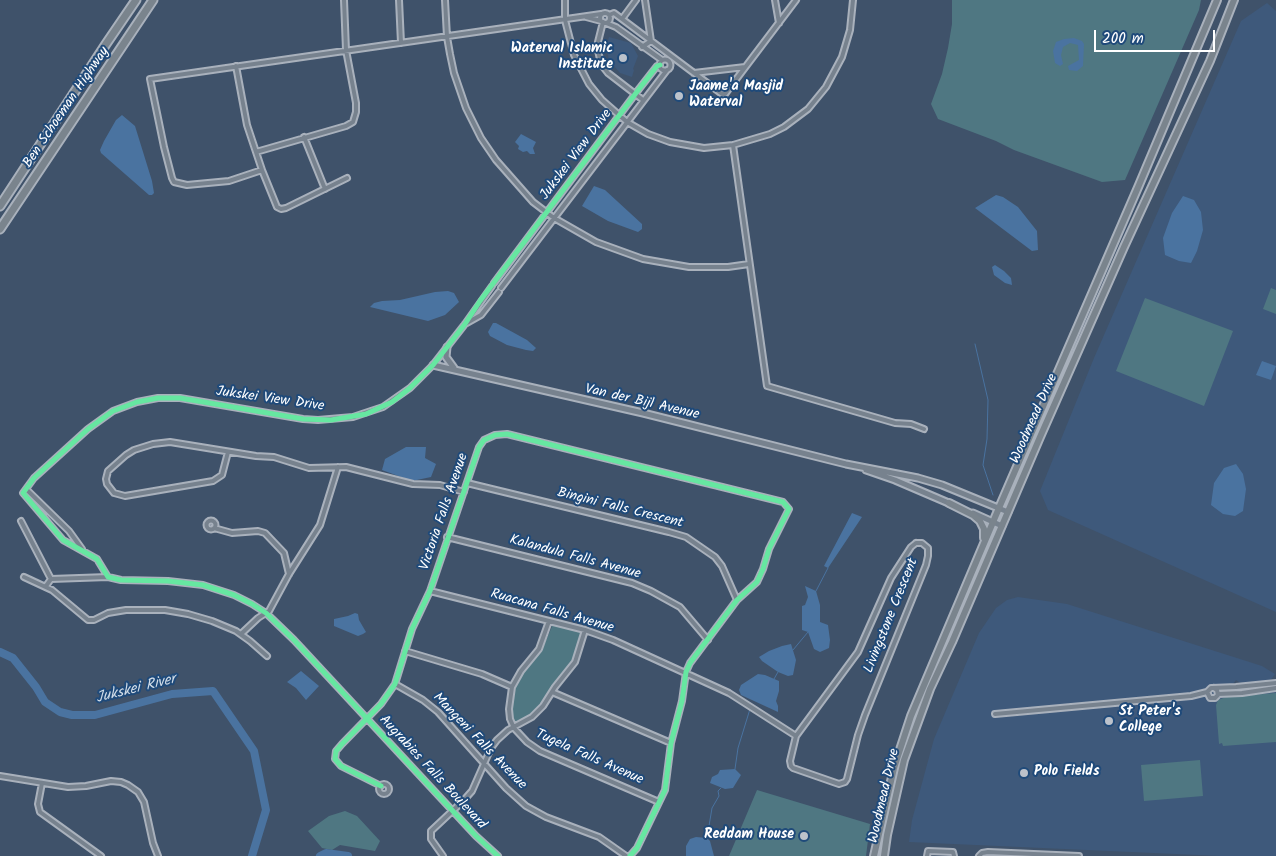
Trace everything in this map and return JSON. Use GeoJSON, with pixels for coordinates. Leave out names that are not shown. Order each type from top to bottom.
{"type":"FeatureCollection","features":[{"type":"Feature","properties":{"kind":"highway","name":"Ben Schoeman Highway"},"geometry":{"type":"LineString","coordinates":[[0,206],[136,0]]}},
{"type":"Feature","properties":{"kind":"highway","name":"Ben Schoeman Highway"},"geometry":{"type":"LineString","coordinates":[[0,229],[153,0]]}},
{"type":"Feature","properties":{"kind":"main road","name":"Woodmead Drive"},"geometry":{"type":"LineString","coordinates":[[874,856],[887,794],[905,734],[993,522],[1140,184],[1217,0]]}},
{"type":"Feature","properties":{"kind":"main road","name":"Woodmead Drive"},"geometry":{"type":"LineString","coordinates":[[884,856],[904,760],[930,689],[1124,247],[1199,84],[1234,0]]}},
{"type":"Feature","properties":{"kind":"main road"},"geometry":{"type":"LineString","coordinates":[[949,503],[973,515],[980,521],[985,533],[983,547]]}},
{"type":"Feature","properties":{"kind":"street"},"geometry":{"type":"LineString","coordinates":[[256,152],[346,126],[353,122],[356,103],[346,50],[344,0]]}},
{"type":"Feature","properties":{"kind":"street"},"geometry":{"type":"LineString","coordinates":[[398,0],[401,42]]}},
{"type":"Feature","properties":{"kind":"street"},"geometry":{"type":"LineString","coordinates":[[445,0],[447,37],[459,90],[481,138],[505,172],[534,202],[554,218],[596,242],[612,249],[659,263],[708,268],[749,264]]}},
{"type":"Feature","properties":{"kind":"street"},"geometry":{"type":"LineString","coordinates":[[565,0],[565,20],[571,45],[584,75],[602,100],[619,117],[660,139],[704,148],[733,145],[770,134],[784,127],[808,109],[821,94],[837,68],[846,45],[851,23],[853,0]]}},
{"type":"Feature","properties":{"kind":"street"},"geometry":{"type":"LineString","coordinates":[[622,19],[636,0]]}},
{"type":"Feature","properties":{"kind":"street"},"geometry":{"type":"LineString","coordinates":[[645,0],[651,41]]}},
{"type":"Feature","properties":{"kind":"street"},"geometry":{"type":"LineString","coordinates":[[775,0],[779,23]]}},
{"type":"Feature","properties":{"kind":"street"},"geometry":{"type":"LineString","coordinates":[[606,20],[614,13],[722,94],[725,94],[796,0]]}},
{"type":"Feature","properties":{"kind":"street"},"geometry":{"type":"LineString","coordinates":[[262,170],[229,181],[187,185],[174,182],[170,172],[150,79],[606,13],[606,20],[597,46],[601,64],[608,73],[643,100]]}},
{"type":"Feature","properties":{"kind":"street"},"geometry":{"type":"LineString","coordinates":[[601,14],[600,18],[616,27],[662,62]]}},
{"type":"Feature","properties":{"kind":"street"},"geometry":{"type":"LineString","coordinates":[[584,16],[606,20]]}},
{"type":"Feature","properties":{"kind":"street"},"geometry":{"type":"LineString","coordinates":[[642,47],[651,41]]}},
{"type":"Feature","properties":{"kind":"street","name":"Jukskei View Drive"},"geometry":{"type":"LineString","coordinates":[[24,491],[34,478],[88,429],[113,411],[137,402],[158,398],[180,398],[303,419],[331,420],[353,417],[387,404],[410,388],[433,365],[668,54]]}},
{"type":"Feature","properties":{"kind":"street"},"geometry":{"type":"LineString","coordinates":[[662,62],[662,69],[667,70],[675,58]]}},
{"type":"Feature","properties":{"kind":"street"},"geometry":{"type":"LineString","coordinates":[[662,62],[669,60],[671,64]]}},
{"type":"Feature","properties":{"kind":"street"},"geometry":{"type":"LineString","coordinates":[[236,66],[244,114],[262,170],[277,207],[280,209],[286,208],[347,178]]}},
{"type":"Feature","properties":{"kind":"street"},"geometry":{"type":"LineString","coordinates":[[694,73],[746,67]]}},
{"type":"Feature","properties":{"kind":"street","name":"Jukskei View Drive"},"geometry":{"type":"LineString","coordinates":[[465,324],[476,319],[487,307],[667,70]]}},
{"type":"Feature","properties":{"kind":"street"},"geometry":{"type":"LineString","coordinates":[[304,137],[325,188]]}},
{"type":"Feature","properties":{"kind":"street"},"geometry":{"type":"LineString","coordinates":[[733,145],[767,386],[895,423],[911,424],[924,429]]}},
{"type":"Feature","properties":{"kind":"street"},"geometry":{"type":"LineString","coordinates":[[497,278],[505,284]]}},
{"type":"Feature","properties":{"kind":"street"},"geometry":{"type":"LineString","coordinates":[[480,302],[487,307]]}},
{"type":"Feature","properties":{"kind":"street"},"geometry":{"type":"LineString","coordinates":[[447,346],[446,357],[451,366],[456,370]]}},
{"type":"Feature","properties":{"kind":"street","name":"Van der Bijl Avenue"},"geometry":{"type":"LineString","coordinates":[[433,365],[846,464],[933,482],[1008,512]]}},
{"type":"Feature","properties":{"kind":"street","name":"Victoria Falls Avenue"},"geometry":{"type":"LineString","coordinates":[[381,786],[368,778],[346,769],[335,759],[339,747],[381,704],[395,684],[415,621],[430,591],[480,444],[495,435],[503,434],[783,502],[789,509],[769,549],[760,576],[752,588],[737,600]]}},
{"type":"Feature","properties":{"kind":"street"},"geometry":{"type":"LineString","coordinates":[[228,452],[222,474],[213,481],[125,496],[114,493],[107,484],[106,475],[112,467],[134,450],[153,444],[181,443],[228,452],[274,456],[309,468],[352,468],[413,484],[440,485],[464,492]]}},
{"type":"Feature","properties":{"kind":"street","name":"Van der Bijl Avenue"},"geometry":{"type":"LineString","coordinates":[[846,464],[902,483],[1002,526]]}},
{"type":"Feature","properties":{"kind":"street"},"geometry":{"type":"LineString","coordinates":[[241,634],[270,608],[320,526],[338,467]]}},
{"type":"Feature","properties":{"kind":"street","name":"Bingini Falls Crescent"},"geometry":{"type":"LineString","coordinates":[[467,483],[686,537],[715,557],[727,574],[737,600]]}},
{"type":"Feature","properties":{"kind":"street"},"geometry":{"type":"LineString","coordinates":[[24,491],[61,523],[72,534],[82,549]]}},
{"type":"Feature","properties":{"kind":"street"},"geometry":{"type":"LineString","coordinates":[[24,491],[68,544],[82,549],[97,559],[108,577]]}},
{"type":"Feature","properties":{"kind":"street"},"geometry":{"type":"LineString","coordinates":[[21,522],[51,579],[46,586]]}},
{"type":"Feature","properties":{"kind":"street"},"geometry":{"type":"LineString","coordinates":[[54,529],[61,523]]}},
{"type":"Feature","properties":{"kind":"street"},"geometry":{"type":"LineString","coordinates":[[214,528],[232,533],[258,531],[265,533],[284,553],[289,574]]}},
{"type":"Feature","properties":{"kind":"street","name":"Kalandula Falls Avenue"},"geometry":{"type":"LineString","coordinates":[[447,537],[632,583],[651,591],[680,608],[708,640]]}},
{"type":"Feature","properties":{"kind":"street","name":"Livingstone Crescent"},"geometry":{"type":"LineString","coordinates":[[916,543],[924,544],[928,550],[926,565],[865,715],[846,782],[839,784],[797,770],[791,766],[790,761],[796,736],[858,652],[887,587],[911,547],[916,543]]}},
{"type":"Feature","properties":{"kind":"street"},"geometry":{"type":"LineString","coordinates":[[24,577],[46,586],[91,621],[114,611],[137,609],[165,610],[207,619],[241,634],[267,656]]}},
{"type":"Feature","properties":{"kind":"street","name":"Augrabies Falls Boulevard"},"geometry":{"type":"LineString","coordinates":[[51,579],[108,577],[120,580],[168,581],[203,585],[234,595],[266,613],[294,640],[476,836],[498,856]]}},
{"type":"Feature","properties":{"kind":"street","name":"Ruacana Falls Avenue"},"geometry":{"type":"LineString","coordinates":[[430,591],[585,630],[613,640],[729,693],[796,736]]}},
{"type":"Feature","properties":{"kind":"street"},"geometry":{"type":"LineString","coordinates":[[630,856],[638,848],[667,781],[671,743],[682,702],[686,672],[690,663],[737,600]]}},
{"type":"Feature","properties":{"kind":"street"},"geometry":{"type":"LineString","coordinates":[[514,728],[510,719],[509,708],[512,687],[520,671],[539,649],[549,621]]}},
{"type":"Feature","properties":{"kind":"street"},"geometry":{"type":"LineString","coordinates":[[443,856],[431,839],[430,833],[433,828],[472,791],[497,740],[508,730],[532,717],[543,706],[575,662],[585,630]]}},
{"type":"Feature","properties":{"kind":"street"},"geometry":{"type":"LineString","coordinates":[[405,651],[476,672],[512,687]]}},
{"type":"Feature","properties":{"kind":"street"},"geometry":{"type":"LineString","coordinates":[[995,714],[1191,696],[1214,688],[1276,682]]}},
{"type":"Feature","properties":{"kind":"street","name":"Mangeni Falls Avenue"},"geometry":{"type":"LineString","coordinates":[[395,684],[432,707],[516,798],[526,806],[546,817],[599,837],[626,856]]}},
{"type":"Feature","properties":{"kind":"street"},"geometry":{"type":"LineString","coordinates":[[1214,688],[1218,694]]}},
{"type":"Feature","properties":{"kind":"street"},"geometry":{"type":"LineString","coordinates":[[1207,692],[1208,696],[1212,698],[1217,697],[1218,694],[1276,688]]}},
{"type":"Feature","properties":{"kind":"street"},"geometry":{"type":"LineString","coordinates":[[552,692],[671,743]]}},
{"type":"Feature","properties":{"kind":"street","name":"Tugela Falls Avenue"},"geometry":{"type":"LineString","coordinates":[[514,728],[521,738],[540,751],[659,802]]}},
{"type":"Feature","properties":{"kind":"street"},"geometry":{"type":"LineString","coordinates":[[0,776],[68,787],[86,786],[110,781],[120,782],[134,788],[144,802],[153,843],[158,856]]}},
{"type":"Feature","properties":{"kind":"street"},"geometry":{"type":"LineString","coordinates":[[42,784],[38,804],[40,812],[101,856]]}},
{"type":"Feature","properties":{"kind":"street"},"geometry":{"type":"LineString","coordinates":[[927,856],[928,851],[953,852],[954,856]]}},
{"type":"Feature","properties":{"kind":"street"},"geometry":{"type":"LineString","coordinates":[[979,856],[982,853],[988,852],[1077,856]]}},
{"type":"Feature","properties":{"kind":"shaded area"},"geometry":{"type":"Polygon","coordinates":[[[1267,3],[1276,11],[1276,612],[1048,510],[1040,491],[1094,358],[1241,21],[1267,3]]]}},
{"type":"Feature","properties":{"kind":"shaded area","name":"Waterval Islamic Institute"},"geometry":{"type":"Polygon","coordinates":[[[609,37],[631,43],[638,56],[632,77],[620,73],[609,60],[606,47],[609,37]]]}},
{"type":"Feature","properties":{"kind":"shaded area"},"geometry":{"type":"Polygon","coordinates":[[[1074,38],[1082,41],[1084,44],[1083,66],[1077,71],[1069,70],[1068,66],[1079,60],[1078,45],[1070,43],[1063,47],[1061,55],[1063,64],[1060,66],[1055,63],[1053,51],[1056,42],[1074,38]]]}},
{"type":"Feature","properties":{"kind":"shaded area"},"geometry":{"type":"Polygon","coordinates":[[[122,115],[135,126],[152,181],[154,193],[152,195],[149,195],[101,153],[100,150],[104,141],[116,120],[122,115]]]}},
{"type":"Feature","properties":{"kind":"shaded area"},"geometry":{"type":"Polygon","coordinates":[[[521,134],[536,142],[533,148],[535,154],[518,149],[519,146],[515,142],[521,134]]]}},
{"type":"Feature","properties":{"kind":"shaded area"},"geometry":{"type":"Polygon","coordinates":[[[594,186],[605,190],[642,224],[642,229],[638,232],[608,221],[582,206],[594,186]]]}},
{"type":"Feature","properties":{"kind":"shaded area"},"geometry":{"type":"Polygon","coordinates":[[[996,195],[1003,197],[1018,207],[1037,231],[1038,250],[1032,251],[975,208],[996,195]]]}},
{"type":"Feature","properties":{"kind":"shaded area"},"geometry":{"type":"Polygon","coordinates":[[[1183,196],[1194,200],[1201,212],[1203,230],[1197,251],[1191,263],[1179,261],[1165,255],[1163,238],[1172,213],[1183,196]]]}},
{"type":"Feature","properties":{"kind":"shaded area"},"geometry":{"type":"Polygon","coordinates":[[[995,265],[1011,278],[1012,285],[1005,283],[994,275],[992,267],[995,265]]]}},
{"type":"Feature","properties":{"kind":"shaded area"},"geometry":{"type":"Polygon","coordinates":[[[448,291],[454,293],[459,302],[445,315],[428,321],[370,307],[374,303],[382,301],[400,300],[448,291]]]}},
{"type":"Feature","properties":{"kind":"shaded area"},"geometry":{"type":"Polygon","coordinates":[[[493,323],[527,340],[536,348],[533,351],[526,350],[507,345],[490,336],[488,332],[493,323]]]}},
{"type":"Feature","properties":{"kind":"shaded area"},"geometry":{"type":"Polygon","coordinates":[[[1262,361],[1276,366],[1271,380],[1256,375],[1262,361]]]}},
{"type":"Feature","properties":{"kind":"shaded area"},"geometry":{"type":"Polygon","coordinates":[[[406,447],[426,447],[425,458],[436,464],[431,477],[412,481],[382,470],[385,459],[406,447]]]}},
{"type":"Feature","properties":{"kind":"shaded area"},"geometry":{"type":"Polygon","coordinates":[[[1236,464],[1243,474],[1246,489],[1243,511],[1235,516],[1223,514],[1211,505],[1214,483],[1224,468],[1236,464]]]}},
{"type":"Feature","properties":{"kind":"shaded area"},"geometry":{"type":"Polygon","coordinates":[[[852,513],[862,517],[828,568],[824,566],[852,513]]]}},
{"type":"Feature","properties":{"kind":"shaded area"},"geometry":{"type":"Polygon","coordinates":[[[805,586],[816,591],[820,605],[820,622],[828,625],[829,648],[820,652],[814,649],[808,632],[802,630],[802,606],[805,605],[808,597],[805,586]]]}},
{"type":"Feature","properties":{"kind":"shaded area","name":"St Peter's College"},"geometry":{"type":"Polygon","coordinates":[[[1018,597],[1067,604],[1262,666],[1275,674],[1270,681],[1242,684],[1236,680],[1232,685],[1227,684],[1228,697],[1276,692],[1276,856],[1220,856],[909,842],[912,820],[934,739],[979,633],[996,608],[1007,600],[1018,597]]]}},
{"type":"Feature","properties":{"kind":"shaded area"},"geometry":{"type":"Polygon","coordinates":[[[355,613],[358,614],[359,620],[366,632],[363,634],[358,636],[334,626],[334,619],[355,613]]]}},
{"type":"Feature","properties":{"kind":"shaded area"},"geometry":{"type":"Polygon","coordinates":[[[791,644],[796,660],[793,675],[788,676],[778,672],[759,657],[769,651],[791,644]]]}},
{"type":"Feature","properties":{"kind":"shaded area"},"geometry":{"type":"Polygon","coordinates":[[[301,671],[319,686],[306,700],[296,688],[287,682],[301,671]]]}},
{"type":"Feature","properties":{"kind":"shaded area"},"geometry":{"type":"Polygon","coordinates":[[[758,674],[779,681],[776,701],[778,712],[741,695],[739,690],[741,685],[758,674]]]}},
{"type":"Feature","properties":{"kind":"shaded area"},"geometry":{"type":"Polygon","coordinates":[[[735,769],[741,775],[733,788],[725,789],[710,783],[712,777],[718,774],[720,770],[735,769]]]}},
{"type":"Feature","properties":{"kind":"shaded area"},"geometry":{"type":"Polygon","coordinates":[[[696,837],[707,838],[710,841],[714,856],[686,856],[686,846],[690,839],[696,837]]]}},
{"type":"Feature","properties":{"kind":"green space"},"geometry":{"type":"Polygon","coordinates":[[[952,0],[1201,0],[1199,10],[1125,180],[1102,182],[1014,150],[996,141],[938,119],[931,104],[942,74],[948,48],[952,24],[952,0]]]}},
{"type":"Feature","properties":{"kind":"green space"},"geometry":{"type":"Polygon","coordinates":[[[1271,288],[1276,290],[1276,314],[1263,309],[1271,288]]]}},
{"type":"Feature","properties":{"kind":"green space"},"geometry":{"type":"Polygon","coordinates":[[[1145,298],[1233,331],[1204,406],[1116,371],[1145,298]]]}},
{"type":"Feature","properties":{"kind":"green space"},"geometry":{"type":"Polygon","coordinates":[[[553,624],[583,631],[576,657],[547,695],[542,705],[514,727],[510,718],[511,693],[519,675],[544,645],[553,624]]]}},
{"type":"Feature","properties":{"kind":"green space"},"geometry":{"type":"Polygon","coordinates":[[[1276,693],[1276,742],[1223,746],[1222,743],[1219,744],[1216,705],[1218,700],[1226,697],[1276,693]]]}},
{"type":"Feature","properties":{"kind":"green space"},"geometry":{"type":"Polygon","coordinates":[[[1200,760],[1203,796],[1144,801],[1141,765],[1200,760]]]}},
{"type":"Feature","properties":{"kind":"green space","name":"Reddam House"},"geometry":{"type":"Polygon","coordinates":[[[757,790],[870,824],[866,856],[729,856],[757,790]]]}},
{"type":"Feature","properties":{"kind":"green space"},"geometry":{"type":"Polygon","coordinates":[[[345,811],[357,816],[380,841],[375,851],[340,845],[332,850],[322,848],[308,831],[329,816],[345,811]]]}},
{"type":"Feature","properties":{"kind":"waterway"},"geometry":{"type":"LineString","coordinates":[[975,344],[988,400],[987,439],[983,465],[993,495]]}},
{"type":"Feature","properties":{"kind":"waterway"},"geometry":{"type":"LineString","coordinates":[[816,591],[828,568]]}},
{"type":"Feature","properties":{"kind":"waterway"},"geometry":{"type":"LineString","coordinates":[[793,650],[808,632]]}},
{"type":"Feature","properties":{"kind":"waterway","name":"Jukskei River"},"geometry":{"type":"LineString","coordinates":[[0,652],[13,658],[36,687],[45,702],[60,712],[72,715],[95,715],[172,694],[213,691],[254,751],[266,810],[252,856]]}},
{"type":"Feature","properties":{"kind":"waterway"},"geometry":{"type":"LineString","coordinates":[[774,679],[778,672]]}},
{"type":"Feature","properties":{"kind":"waterway"},"geometry":{"type":"LineString","coordinates":[[735,769],[738,748],[750,709]]}},
{"type":"Feature","properties":{"kind":"waterway"},"geometry":{"type":"LineString","coordinates":[[707,838],[712,808],[719,796],[718,791],[721,788]]}},
{"type":"Feature","properties":{"kind":"waterway","name":"Jukskei River"},"geometry":{"type":"LineString","coordinates":[[320,856],[326,853],[348,856]]}},
{"type":"Feature","properties":{"kind":"cycle path"},"geometry":{"type":"LineString","coordinates":[[498,856],[476,836],[294,640],[266,613],[234,595],[203,585],[168,581],[121,580],[108,577],[97,559],[63,540],[23,493],[34,478],[88,429],[113,411],[137,402],[158,398],[180,398],[303,419],[331,420],[366,414],[392,402],[410,388],[433,365],[639,89],[657,66],[660,65]]}},
{"type":"Feature","properties":{"kind":"cycle path"},"geometry":{"type":"LineString","coordinates":[[381,786],[341,766],[335,759],[336,751],[381,704],[395,684],[412,629],[430,591],[479,447],[484,440],[495,435],[507,434],[783,502],[789,509],[769,549],[757,582],[737,600],[690,663],[686,672],[682,701],[671,743],[665,790],[637,848],[630,856]]}},
{"type":"Feature","properties":{"kind":"place","name":"Waterval Islamic Institute"},"geometry":{"type":"Point","coordinates":[623,58]}},
{"type":"Feature","properties":{"kind":"place","name":"Jaame'a Masjid Waterval"},"geometry":{"type":"Point","coordinates":[679,96]}},
{"type":"Feature","properties":{"kind":"place","name":"St Peter's College"},"geometry":{"type":"Point","coordinates":[1109,721]}},
{"type":"Feature","properties":{"kind":"place","name":"Polo Fields"},"geometry":{"type":"Point","coordinates":[1024,773]}},
{"type":"Feature","properties":{"kind":"place","name":"Reddam House"},"geometry":{"type":"Point","coordinates":[804,836]}}]}
